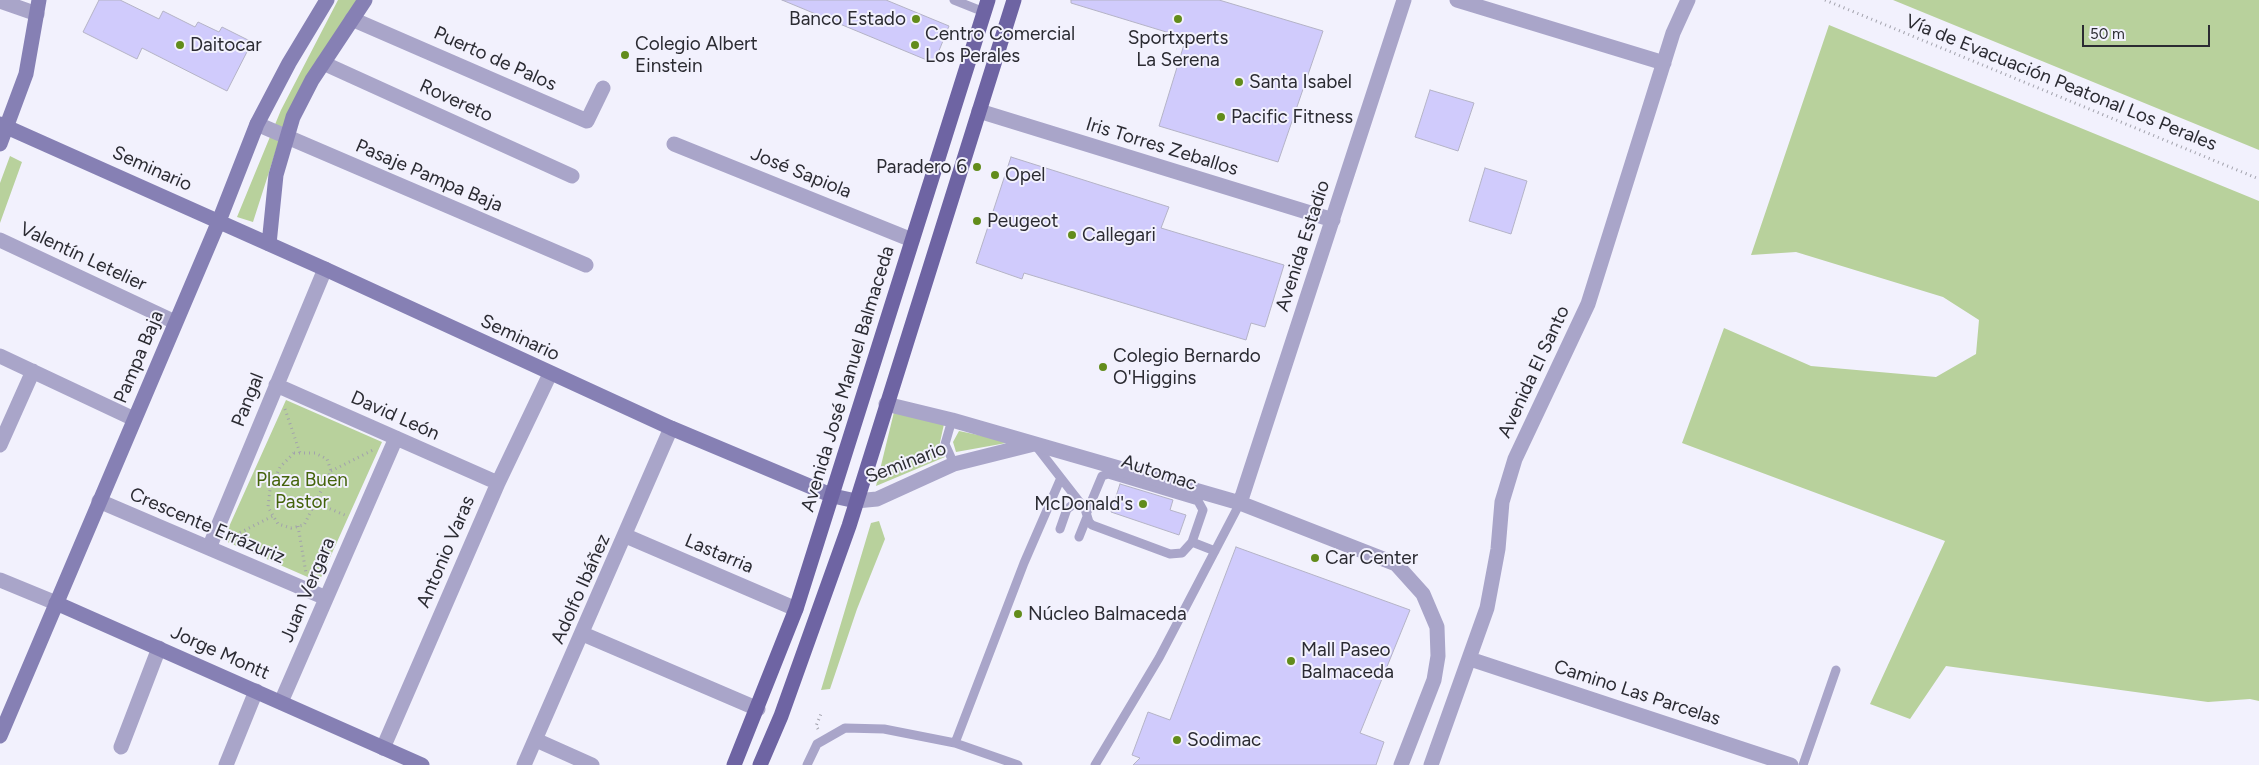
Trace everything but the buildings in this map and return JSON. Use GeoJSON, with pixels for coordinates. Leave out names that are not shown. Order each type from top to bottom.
{"type":"FeatureCollection","features":[{"type":"Feature","properties":{"kind":"main road"},"geometry":{"type":"LineString","coordinates":[[760,765],[781,716],[856,501],[1014,0]]}},
{"type":"Feature","properties":{"kind":"main road","name":"Avenida José Manuel Balmaceda"},"geometry":{"type":"LineString","coordinates":[[734,765],[758,709],[796,608],[986,6]]}},
{"type":"Feature","properties":{"kind":"street","name":"Pampa Baja"},"geometry":{"type":"LineString","coordinates":[[0,736],[219,221],[257,124],[289,63],[327,0]]}},
{"type":"Feature","properties":{"kind":"street"},"geometry":{"type":"LineString","coordinates":[[269,244],[276,175],[286,136],[302,98],[365,0]]}},
{"type":"Feature","properties":{"kind":"street","name":"Avenida Estadio"},"geometry":{"type":"LineString","coordinates":[[1240,503],[1404,0]]}},
{"type":"Feature","properties":{"kind":"street"},"geometry":{"type":"LineString","coordinates":[[1456,0],[1664,63]]}},
{"type":"Feature","properties":{"kind":"street","name":"Avenida El Santo"},"geometry":{"type":"LineString","coordinates":[[1431,765],[1487,608],[1498,549],[1502,502],[1515,459],[1588,304],[1673,33],[1688,0]]}},
{"type":"Feature","properties":{"kind":"street"},"geometry":{"type":"LineString","coordinates":[[0,1],[38,7],[26,74],[4,125],[0,144]]}},
{"type":"Feature","properties":{"kind":"street","name":"Puerto de Palos"},"geometry":{"type":"LineString","coordinates":[[352,19],[587,121],[603,88]]}},
{"type":"Feature","properties":{"kind":"street","name":"Rovereto"},"geometry":{"type":"LineString","coordinates":[[323,63],[572,176]]}},
{"type":"Feature","properties":{"kind":"street","name":"Iris Torres Zeballos"},"geometry":{"type":"LineString","coordinates":[[979,111],[1333,220]]}},
{"type":"Feature","properties":{"kind":"street","name":"Pasaje Pampa Baja"},"geometry":{"type":"LineString","coordinates":[[257,124],[586,265]]}},
{"type":"Feature","properties":{"kind":"street","name":"Seminario"},"geometry":{"type":"LineString","coordinates":[[4,125],[325,269],[550,374],[671,428],[832,496],[856,501],[876,499],[954,464],[1034,444]]}},
{"type":"Feature","properties":{"kind":"street","name":"José Sapiola"},"geometry":{"type":"LineString","coordinates":[[674,144],[912,240]]}},
{"type":"Feature","properties":{"kind":"street","name":"Valentín Letelier"},"geometry":{"type":"LineString","coordinates":[[0,240],[175,322]]}},
{"type":"Feature","properties":{"kind":"street","name":"Pangal"},"geometry":{"type":"LineString","coordinates":[[209,548],[325,269]]}},
{"type":"Feature","properties":{"kind":"street"},"geometry":{"type":"LineString","coordinates":[[0,356],[134,418]]}},
{"type":"Feature","properties":{"kind":"street"},"geometry":{"type":"LineString","coordinates":[[0,445],[33,371]]}},
{"type":"Feature","properties":{"kind":"street","name":"Antonio Varas"},"geometry":{"type":"LineString","coordinates":[[383,748],[498,483],[550,374]]}},
{"type":"Feature","properties":{"kind":"street","name":"David León"},"geometry":{"type":"LineString","coordinates":[[276,384],[498,483]]}},
{"type":"Feature","properties":{"kind":"street"},"geometry":{"type":"LineString","coordinates":[[886,404],[952,420],[1240,503],[1396,564],[1423,594],[1436,626],[1438,656],[1434,680],[1401,765]]}},
{"type":"Feature","properties":{"kind":"street","name":"Adolfo Ibáñez"},"geometry":{"type":"LineString","coordinates":[[524,765],[626,536],[671,428]]}},
{"type":"Feature","properties":{"kind":"street","name":"Juan Vergara"},"geometry":{"type":"LineString","coordinates":[[281,702],[396,438]]}},
{"type":"Feature","properties":{"kind":"street","name":"Crescente Errázuriz"},"geometry":{"type":"LineString","coordinates":[[99,501],[326,598]]}},
{"type":"Feature","properties":{"kind":"street","name":"Lastarria"},"geometry":{"type":"LineString","coordinates":[[626,536],[796,608]]}},
{"type":"Feature","properties":{"kind":"street","name":"Jorge Montt"},"geometry":{"type":"LineString","coordinates":[[0,580],[159,648],[422,765]]}},
{"type":"Feature","properties":{"kind":"street"},"geometry":{"type":"LineString","coordinates":[[583,634],[758,709]]}},
{"type":"Feature","properties":{"kind":"street"},"geometry":{"type":"LineString","coordinates":[[121,747],[159,648]]}},
{"type":"Feature","properties":{"kind":"street","name":"Camino Las Parcelas"},"geometry":{"type":"LineString","coordinates":[[1470,659],[1791,765]]}},
{"type":"Feature","properties":{"kind":"street"},"geometry":{"type":"LineString","coordinates":[[226,765],[256,691]]}},
{"type":"Feature","properties":{"kind":"street"},"geometry":{"type":"LineString","coordinates":[[536,740],[592,765]]}},
{"type":"Feature","properties":{"kind":"lane"},"geometry":{"type":"LineString","coordinates":[[954,0],[986,6]]}},
{"type":"Feature","properties":{"kind":"lane"},"geometry":{"type":"LineString","coordinates":[[952,420],[945,444],[954,464]]}},
{"type":"Feature","properties":{"kind":"lane"},"geometry":{"type":"LineString","coordinates":[[1034,444],[1050,462],[1060,480],[1078,501],[1092,525],[1170,554],[1182,553],[1192,542],[1215,551]]}},
{"type":"Feature","properties":{"kind":"lane","name":"Automac"},"geometry":{"type":"LineString","coordinates":[[1087,515],[1102,476],[1116,474],[1198,501],[1203,510],[1192,542]]}},
{"type":"Feature","properties":{"kind":"lane"},"geometry":{"type":"LineString","coordinates":[[955,743],[1041,523],[1060,480]]}},
{"type":"Feature","properties":{"kind":"lane"},"geometry":{"type":"LineString","coordinates":[[1060,529],[1067,508],[1078,501]]}},
{"type":"Feature","properties":{"kind":"lane"},"geometry":{"type":"LineString","coordinates":[[1094,765],[1159,658],[1240,503]]}},
{"type":"Feature","properties":{"kind":"lane"},"geometry":{"type":"LineString","coordinates":[[1079,537],[1087,515]]}},
{"type":"Feature","properties":{"kind":"lane"},"geometry":{"type":"LineString","coordinates":[[1803,765],[1836,670]]}},
{"type":"Feature","properties":{"kind":"lane"},"geometry":{"type":"LineString","coordinates":[[807,765],[817,744],[845,728],[884,728],[955,743],[1018,765]]}},
{"type":"Feature","properties":{"kind":"path","name":"Vía de Evacuación Peatonal Los Perales"},"geometry":{"type":"LineString","coordinates":[[1825,0],[2259,179]]}},
{"type":"Feature","properties":{"kind":"path"},"geometry":{"type":"LineString","coordinates":[[276,384],[300,453]]}},
{"type":"Feature","properties":{"kind":"path"},"geometry":{"type":"LineString","coordinates":[[331,471],[327,459],[315,453],[294,453],[280,467],[270,490],[268,508],[278,524],[291,528],[304,526],[331,471],[396,438]]}},
{"type":"Feature","properties":{"kind":"path"},"geometry":{"type":"LineString","coordinates":[[316,503],[360,521]]}},
{"type":"Feature","properties":{"kind":"path"},"geometry":{"type":"LineString","coordinates":[[209,548],[273,516]]}},
{"type":"Feature","properties":{"kind":"path"},"geometry":{"type":"LineString","coordinates":[[298,526],[306,574],[326,598]]}},
{"type":"Feature","properties":{"kind":"green space"},"geometry":{"type":"Polygon","coordinates":[[[338,0],[357,0],[286,119],[253,222],[237,217],[281,110],[338,0]]]}},
{"type":"Feature","properties":{"kind":"green space"},"geometry":{"type":"Polygon","coordinates":[[[1893,0],[2259,0],[2259,150],[1893,0]]]}},
{"type":"Feature","properties":{"kind":"green space"},"geometry":{"type":"Polygon","coordinates":[[[1829,25],[2259,201],[2259,701],[2250,699],[2208,702],[1946,666],[1910,719],[1870,704],[1945,541],[1682,443],[1724,328],[1811,366],[1936,377],[1976,354],[1979,320],[1943,297],[1796,252],[1751,255],[1829,25]]]}},
{"type":"Feature","properties":{"kind":"green space"},"geometry":{"type":"Polygon","coordinates":[[[10,156],[22,162],[0,223],[0,183],[10,156]]]}},
{"type":"Feature","properties":{"kind":"green space","name":"Plaza Buen Pastor"},"geometry":{"type":"Polygon","coordinates":[[[286,400],[382,442],[319,582],[223,540],[286,400]]]}},
{"type":"Feature","properties":{"kind":"green space"},"geometry":{"type":"Polygon","coordinates":[[[894,412],[944,424],[939,447],[945,457],[876,486],[894,412]]]}},
{"type":"Feature","properties":{"kind":"green space"},"geometry":{"type":"Polygon","coordinates":[[[959,431],[1012,442],[956,452],[953,442],[959,431]]]}},
{"type":"Feature","properties":{"kind":"green space"},"geometry":{"type":"Polygon","coordinates":[[[879,521],[885,539],[857,609],[830,689],[821,690],[871,523],[879,521]]]}},
{"type":"Feature","properties":{"kind":"place","name":"Banco Estado"},"geometry":{"type":"Point","coordinates":[916,19]}},
{"type":"Feature","properties":{"kind":"place","name":"Sportxperts La Serena"},"geometry":{"type":"Point","coordinates":[1178,19]}},
{"type":"Feature","properties":{"kind":"place","name":"Daitocar"},"geometry":{"type":"Point","coordinates":[180,45]}},
{"type":"Feature","properties":{"kind":"place","name":"Centro Comercial Los Perales"},"geometry":{"type":"Point","coordinates":[915,45]}},
{"type":"Feature","properties":{"kind":"place","name":"Colegio Albert Einstein"},"geometry":{"type":"Point","coordinates":[625,55]}},
{"type":"Feature","properties":{"kind":"place","name":"Santa Isabel"},"geometry":{"type":"Point","coordinates":[1239,82]}},
{"type":"Feature","properties":{"kind":"place","name":"Pacific Fitness"},"geometry":{"type":"Point","coordinates":[1221,117]}},
{"type":"Feature","properties":{"kind":"place","name":"Paradero 6"},"geometry":{"type":"Point","coordinates":[977,167]}},
{"type":"Feature","properties":{"kind":"place","name":"Opel"},"geometry":{"type":"Point","coordinates":[995,175]}},
{"type":"Feature","properties":{"kind":"place","name":"Peugeot"},"geometry":{"type":"Point","coordinates":[977,221]}},
{"type":"Feature","properties":{"kind":"place","name":"Callegari"},"geometry":{"type":"Point","coordinates":[1072,235]}},
{"type":"Feature","properties":{"kind":"place","name":"Colegio Bernardo O'Higgins"},"geometry":{"type":"Point","coordinates":[1103,367]}},
{"type":"Feature","properties":{"kind":"place","name":"McDonald's"},"geometry":{"type":"Point","coordinates":[1143,504]}},
{"type":"Feature","properties":{"kind":"place","name":"Car Center"},"geometry":{"type":"Point","coordinates":[1315,558]}},
{"type":"Feature","properties":{"kind":"place","name":"Núcleo Balmaceda"},"geometry":{"type":"Point","coordinates":[1018,614]}},
{"type":"Feature","properties":{"kind":"place","name":"Mall Paseo Balmaceda"},"geometry":{"type":"Point","coordinates":[1291,661]}},
{"type":"Feature","properties":{"kind":"place","name":"Sodimac"},"geometry":{"type":"Point","coordinates":[1177,740]}}]}
